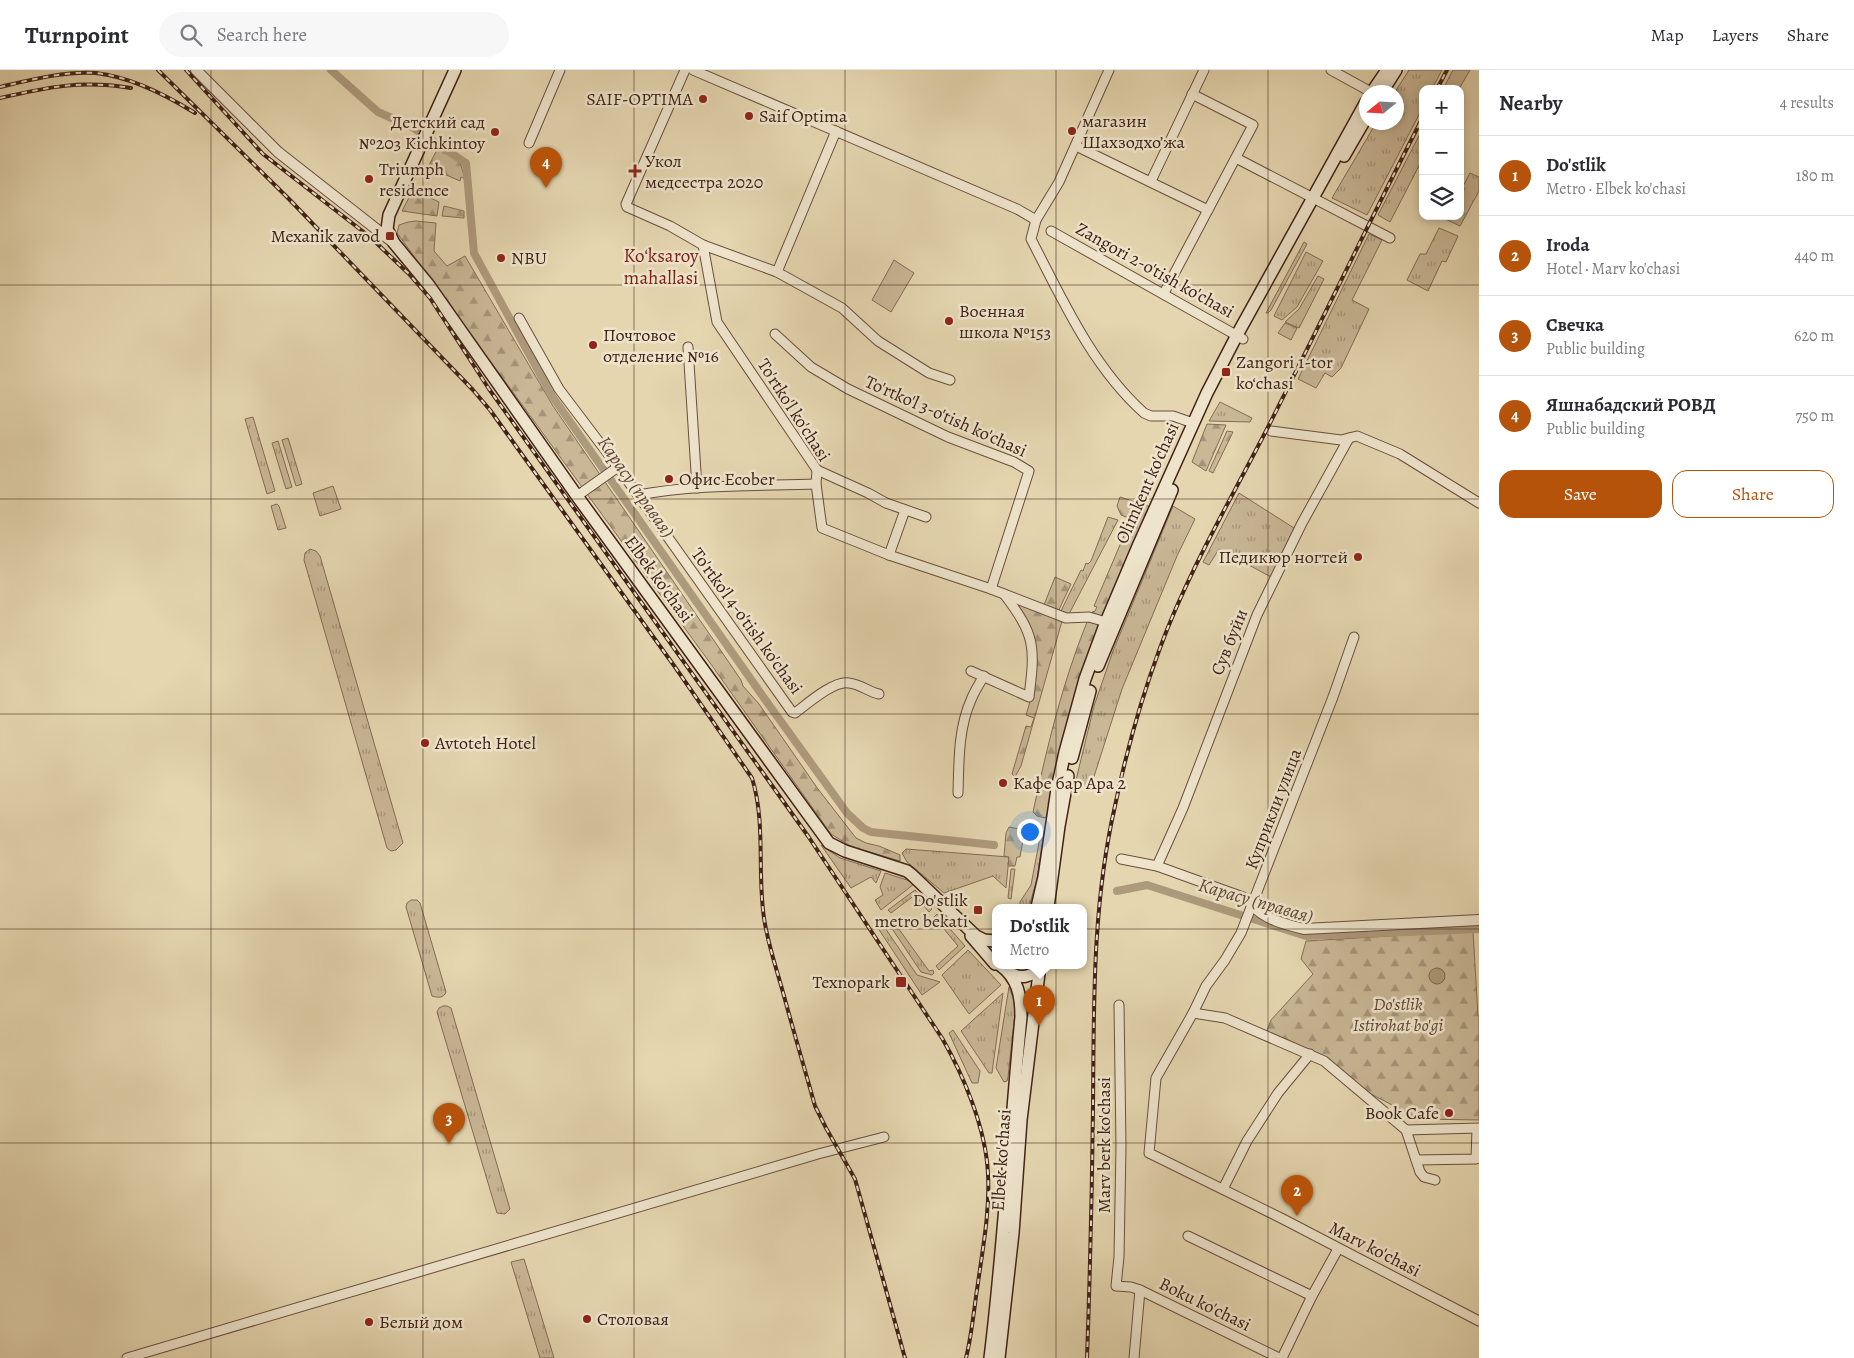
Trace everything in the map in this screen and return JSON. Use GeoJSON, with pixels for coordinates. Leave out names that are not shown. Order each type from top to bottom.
{"type":"FeatureCollection","features":[{"type":"Feature","properties":{"kind":"main road"},"geometry":{"type":"LineString","coordinates":[[389,215],[455,70]]}},
{"type":"Feature","properties":{"kind":"main road"},"geometry":{"type":"LineString","coordinates":[[1377,85],[1387,70]]}},
{"type":"Feature","properties":{"kind":"main road"},"geometry":{"type":"LineString","coordinates":[[1386,85],[1396,70]]}},
{"type":"Feature","properties":{"kind":"main road","name":"Olimkent ko'chasi"},"geometry":{"type":"LineString","coordinates":[[1038,904],[1065,752],[1085,679],[1106,622],[1193,423],[1359,115]]}},
{"type":"Feature","properties":{"kind":"main road","name":"Olimkent ko'chasi"},"geometry":{"type":"LineString","coordinates":[[1316,198],[1359,129]]}},
{"type":"Feature","properties":{"kind":"main road","name":"Elbek ko'chasi"},"geometry":{"type":"LineString","coordinates":[[389,215],[387,229],[394,243],[428,284],[577,496],[725,697],[829,843],[845,851],[907,871],[918,879],[976,936],[984,940],[992,941]]}},
{"type":"Feature","properties":{"kind":"main road","name":"Olimkent ko'chasi"},"geometry":{"type":"LineString","coordinates":[[1048,904],[1065,790],[1092,681],[1201,420],[1240,337]]}},
{"type":"Feature","properties":{"kind":"main road","name":"Elbek ko'chasi"},"geometry":{"type":"LineString","coordinates":[[942,903],[992,960]]}},
{"type":"Feature","properties":{"kind":"main road","name":"Elbek ko'chasi"},"geometry":{"type":"LineString","coordinates":[[1000,969],[1010,982],[1021,1004]]}},
{"type":"Feature","properties":{"kind":"main road","name":"Elbek ko'chasi"},"geometry":{"type":"LineString","coordinates":[[990,1358],[1021,1017],[1021,1004],[1016,985],[1005,969]]}},
{"type":"Feature","properties":{"kind":"main road"},"geometry":{"type":"LineString","coordinates":[[1007,969],[1016,976],[1025,977],[1037,969]]}},
{"type":"Feature","properties":{"kind":"main road","name":"Elbek ko'chasi"},"geometry":{"type":"LineString","coordinates":[[999,1358],[1012,1242],[1021,1120],[1040,969]]}},
{"type":"Feature","properties":{"kind":"street"},"geometry":{"type":"LineString","coordinates":[[196,70],[278,152],[394,243]]}},
{"type":"Feature","properties":{"kind":"street"},"geometry":{"type":"LineString","coordinates":[[529,143],[560,70]]}},
{"type":"Feature","properties":{"kind":"street"},"geometry":{"type":"LineString","coordinates":[[685,70],[626,205],[627,207],[670,226],[703,245],[777,272],[842,308],[886,345],[929,373],[950,380]]}},
{"type":"Feature","properties":{"kind":"street"},"geometry":{"type":"LineString","coordinates":[[693,70],[1017,209],[1036,220]]}},
{"type":"Feature","properties":{"kind":"street"},"geometry":{"type":"LineString","coordinates":[[1108,70],[1059,182],[1036,220],[1031,239],[1070,315],[1111,380],[1144,413],[1151,416],[1172,416],[1193,423]]}},
{"type":"Feature","properties":{"kind":"street"},"geometry":{"type":"LineString","coordinates":[[1151,181],[1204,70]]}},
{"type":"Feature","properties":{"kind":"street"},"geometry":{"type":"LineString","coordinates":[[1331,70],[1348,73],[1363,85]]}},
{"type":"Feature","properties":{"kind":"street"},"geometry":{"type":"LineString","coordinates":[[1164,294],[1253,125],[1192,94]]}},
{"type":"Feature","properties":{"kind":"street"},"geometry":{"type":"LineString","coordinates":[[777,272],[836,131]]}},
{"type":"Feature","properties":{"kind":"street"},"geometry":{"type":"LineString","coordinates":[[1076,146],[1208,210]]}},
{"type":"Feature","properties":{"kind":"street"},"geometry":{"type":"LineString","coordinates":[[1236,158],[1390,238]]}},
{"type":"Feature","properties":{"kind":"street"},"geometry":{"type":"LineString","coordinates":[[369,222],[381,220],[389,215]]}},
{"type":"Feature","properties":{"kind":"street","name":"Zangori 2-o'tish ko'chasi"},"geometry":{"type":"LineString","coordinates":[[1051,231],[1240,337]]}},
{"type":"Feature","properties":{"kind":"street","name":"To'rtko'l ko'chasi"},"geometry":{"type":"LineString","coordinates":[[703,245],[717,322],[817,470],[816,484],[822,528],[889,555],[991,589],[1066,618],[1089,617],[1106,622]]}},
{"type":"Feature","properties":{"kind":"street","name":"To'rtko'l 4-o'tish ko'chasi"},"geometry":{"type":"LineString","coordinates":[[518,318],[559,389],[618,467],[792,712],[794,713],[834,685],[844,682],[852,683],[879,694]]}},
{"type":"Feature","properties":{"kind":"street","name":"To'rtko'l 3-o'tish ko'chasi"},"geometry":{"type":"LineString","coordinates":[[775,334],[811,367],[848,389],[948,437],[1014,462],[1029,471],[991,589]]}},
{"type":"Feature","properties":{"kind":"street"},"geometry":{"type":"LineString","coordinates":[[688,347],[697,488]]}},
{"type":"Feature","properties":{"kind":"street"},"geometry":{"type":"LineString","coordinates":[[1271,431],[1341,440],[1357,436],[1400,454],[1479,503]]}},
{"type":"Feature","properties":{"kind":"street","name":"Сув буйи"},"geometry":{"type":"LineString","coordinates":[[1157,866],[1183,808],[1257,615],[1298,532],[1349,438]]}},
{"type":"Feature","properties":{"kind":"street"},"geometry":{"type":"LineString","coordinates":[[577,496],[618,467]]}},
{"type":"Feature","properties":{"kind":"street"},"geometry":{"type":"LineString","coordinates":[[817,470],[886,503],[926,517]]}},
{"type":"Feature","properties":{"kind":"street"},"geometry":{"type":"LineString","coordinates":[[638,495],[665,490],[697,488],[816,484]]}},
{"type":"Feature","properties":{"kind":"street"},"geometry":{"type":"LineString","coordinates":[[889,555],[905,510]]}},
{"type":"Feature","properties":{"kind":"street"},"geometry":{"type":"LineString","coordinates":[[971,671],[1029,698],[1033,664],[1032,645],[1020,616],[1004,594]]}},
{"type":"Feature","properties":{"kind":"street","name":"Куприкли улица"},"geometry":{"type":"LineString","coordinates":[[1149,1153],[1156,1078],[1206,986],[1225,960],[1241,933],[1333,697],[1354,637]]}},
{"type":"Feature","properties":{"kind":"street"},"geometry":{"type":"LineString","coordinates":[[958,793],[963,728],[970,701],[984,676]]}},
{"type":"Feature","properties":{"kind":"street"},"geometry":{"type":"LineString","coordinates":[[1121,859],[1157,866],[1243,897],[1251,908],[1304,929],[1479,920]]}},
{"type":"Feature","properties":{"kind":"street","name":"Marv berk ko'chasi"},"geometry":{"type":"LineString","coordinates":[[1116,1286],[1120,1257],[1119,1005]]}},
{"type":"Feature","properties":{"kind":"street"},"geometry":{"type":"LineString","coordinates":[[1193,1013],[1225,1018],[1324,1061],[1406,1130],[1422,1175],[1435,1180]]}},
{"type":"Feature","properties":{"kind":"street"},"geometry":{"type":"LineString","coordinates":[[1223,1189],[1247,1141],[1278,1093],[1310,1054]]}},
{"type":"Feature","properties":{"kind":"street"},"geometry":{"type":"LineString","coordinates":[[1406,1130],[1478,1129],[1476,1159],[1416,1160]]}},
{"type":"Feature","properties":{"kind":"street"},"geometry":{"type":"LineString","coordinates":[[127,1358],[818,1154],[884,1137]]}},
{"type":"Feature","properties":{"kind":"street","name":"Marv ko'chasi"},"geometry":{"type":"LineString","coordinates":[[1149,1153],[1479,1321]]}},
{"type":"Feature","properties":{"kind":"street"},"geometry":{"type":"LineString","coordinates":[[1188,1236],[1312,1296]]}},
{"type":"Feature","properties":{"kind":"street"},"geometry":{"type":"LineString","coordinates":[[1280,1358],[1338,1249]]}},
{"type":"Feature","properties":{"kind":"street","name":"Boku ko'chasi"},"geometry":{"type":"LineString","coordinates":[[1116,1286],[1131,1286],[1280,1358]]}},
{"type":"Feature","properties":{"kind":"street"},"geometry":{"type":"LineString","coordinates":[[1134,1358],[1140,1290]]}},
{"type":"Feature","properties":{"kind":"green space"},"geometry":{"type":"Polygon","coordinates":[[[1409,70],[1442,70],[1434,85],[1419,85],[1419,115],[1367,215],[1332,198],[1372,130],[1404,130],[1404,85],[1399,85],[1409,70]]]}},
{"type":"Feature","properties":{"kind":"green space"},"geometry":{"type":"Polygon","coordinates":[[[1453,70],[1470,70],[1461,85],[1445,85],[1453,70]]]}},
{"type":"Feature","properties":{"kind":"green space"},"geometry":{"type":"Polygon","coordinates":[[[1419,136],[1419,166],[1390,222],[1378,215],[1419,136]]]}},
{"type":"Feature","properties":{"kind":"green space"},"geometry":{"type":"Polygon","coordinates":[[[438,148],[460,162],[465,179],[461,177],[460,181],[428,167],[438,148]]]}},
{"type":"Feature","properties":{"kind":"green space"},"geometry":{"type":"Polygon","coordinates":[[[1470,173],[1479,177],[1479,191],[1464,219],[1464,184],[1470,173]]]}},
{"type":"Feature","properties":{"kind":"green space"},"geometry":{"type":"Polygon","coordinates":[[[413,190],[439,202],[437,216],[402,211],[413,190]]]}},
{"type":"Feature","properties":{"kind":"green space"},"geometry":{"type":"Polygon","coordinates":[[[444,206],[464,211],[464,218],[442,216],[444,206]]]}},
{"type":"Feature","properties":{"kind":"green space"},"geometry":{"type":"Polygon","coordinates":[[[1447,220],[1463,220],[1460,226],[1447,220]]]}},
{"type":"Feature","properties":{"kind":"green space"},"geometry":{"type":"Polygon","coordinates":[[[416,221],[436,223],[434,251],[447,266],[465,256],[553,406],[741,680],[743,686],[759,704],[818,789],[856,838],[900,855],[900,861],[852,847],[831,834],[713,667],[397,233],[399,225],[416,221]]]}},
{"type":"Feature","properties":{"kind":"green space"},"geometry":{"type":"Polygon","coordinates":[[[1439,228],[1458,236],[1446,262],[1442,261],[1428,291],[1407,280],[1420,254],[1426,254],[1439,228]]]}},
{"type":"Feature","properties":{"kind":"green space"},"geometry":{"type":"Polygon","coordinates":[[[1369,234],[1382,240],[1352,300],[1369,309],[1341,368],[1332,377],[1325,373],[1316,388],[1298,379],[1369,234]]]}},
{"type":"Feature","properties":{"kind":"green space"},"geometry":{"type":"Polygon","coordinates":[[[1304,242],[1307,244],[1271,310],[1266,313],[1304,242]]]}},
{"type":"Feature","properties":{"kind":"green space"},"geometry":{"type":"Polygon","coordinates":[[[1306,252],[1323,261],[1297,307],[1282,320],[1274,316],[1306,252]]]}},
{"type":"Feature","properties":{"kind":"green space"},"geometry":{"type":"Polygon","coordinates":[[[894,260],[914,273],[891,312],[872,300],[894,260]]]}},
{"type":"Feature","properties":{"kind":"green space"},"geometry":{"type":"Polygon","coordinates":[[[1318,276],[1324,279],[1299,328],[1285,322],[1299,309],[1318,276]]]}},
{"type":"Feature","properties":{"kind":"green space"},"geometry":{"type":"Polygon","coordinates":[[[1285,323],[1297,328],[1291,340],[1278,333],[1285,323]]]}},
{"type":"Feature","properties":{"kind":"green space"},"geometry":{"type":"Polygon","coordinates":[[[1220,402],[1252,418],[1250,422],[1209,421],[1220,402]]]}},
{"type":"Feature","properties":{"kind":"green space"},"geometry":{"type":"Polygon","coordinates":[[[253,417],[275,491],[267,494],[245,419],[253,417]]]}},
{"type":"Feature","properties":{"kind":"green space"},"geometry":{"type":"Polygon","coordinates":[[[1207,424],[1226,425],[1206,471],[1192,462],[1207,424]]]}},
{"type":"Feature","properties":{"kind":"green space"},"geometry":{"type":"Polygon","coordinates":[[[1227,431],[1233,432],[1213,473],[1209,471],[1227,431]]]}},
{"type":"Feature","properties":{"kind":"green space"},"geometry":{"type":"Polygon","coordinates":[[[288,438],[302,484],[296,486],[282,440],[288,438]]]}},
{"type":"Feature","properties":{"kind":"green space"},"geometry":{"type":"Polygon","coordinates":[[[278,441],[292,487],[286,489],[272,443],[278,441]]]}},
{"type":"Feature","properties":{"kind":"green space"},"geometry":{"type":"Polygon","coordinates":[[[333,486],[341,509],[320,516],[313,493],[333,486]]]}},
{"type":"Feature","properties":{"kind":"green space"},"geometry":{"type":"Polygon","coordinates":[[[1239,493],[1294,528],[1271,577],[1219,549],[1209,565],[1203,562],[1239,493]]]}},
{"type":"Feature","properties":{"kind":"green space"},"geometry":{"type":"Polygon","coordinates":[[[1120,497],[1151,507],[1103,618],[1092,612],[1097,607],[1094,606],[1131,519],[1121,515],[1117,506],[1120,497]]]}},
{"type":"Feature","properties":{"kind":"green space"},"geometry":{"type":"Polygon","coordinates":[[[277,504],[286,528],[278,530],[271,506],[277,504]]]}},
{"type":"Feature","properties":{"kind":"green space"},"geometry":{"type":"Polygon","coordinates":[[[1173,506],[1195,519],[1177,556],[1122,689],[1090,789],[1075,784],[1094,706],[1113,651],[1173,506]]]}},
{"type":"Feature","properties":{"kind":"green space"},"geometry":{"type":"Polygon","coordinates":[[[1108,517],[1118,520],[1069,614],[1060,613],[1081,570],[1083,571],[1086,563],[1088,564],[1091,561],[1108,517]]]}},
{"type":"Feature","properties":{"kind":"green space"},"geometry":{"type":"Polygon","coordinates":[[[310,549],[316,551],[320,556],[403,843],[396,850],[391,851],[387,848],[304,560],[305,553],[310,549]]]}},
{"type":"Feature","properties":{"kind":"green space"},"geometry":{"type":"Polygon","coordinates":[[[1055,577],[1071,584],[1058,612],[1044,605],[1055,577]]]}},
{"type":"Feature","properties":{"kind":"green space"},"geometry":{"type":"Polygon","coordinates":[[[1015,601],[1062,621],[1021,766],[1015,777],[1012,774],[1026,726],[1031,727],[1034,718],[1026,715],[1033,685],[1034,641],[1027,620],[1015,601]]]}},
{"type":"Feature","properties":{"kind":"green space"},"geometry":{"type":"Polygon","coordinates":[[[1087,622],[1101,624],[1068,718],[1045,818],[1037,816],[1033,812],[1056,716],[1087,622]]]}},
{"type":"Feature","properties":{"kind":"green space"},"geometry":{"type":"Polygon","coordinates":[[[1009,827],[1025,830],[1020,857],[1017,857],[1015,866],[1008,866],[1009,857],[1004,856],[1006,833],[1009,827]]]}},
{"type":"Feature","properties":{"kind":"green space"},"geometry":{"type":"Polygon","coordinates":[[[1041,832],[1044,832],[1037,879],[1030,904],[1020,904],[1031,885],[1041,832]]]}},
{"type":"Feature","properties":{"kind":"green space"},"geometry":{"type":"Polygon","coordinates":[[[821,845],[840,858],[881,871],[876,883],[871,877],[851,888],[821,845]]]}},
{"type":"Feature","properties":{"kind":"green space"},"geometry":{"type":"Polygon","coordinates":[[[906,849],[1009,857],[1006,888],[993,876],[944,893],[907,862],[902,853],[906,849]]]}},
{"type":"Feature","properties":{"kind":"green space"},"geometry":{"type":"Polygon","coordinates":[[[1011,869],[1015,869],[1011,899],[1008,898],[1011,869]]]}},
{"type":"Feature","properties":{"kind":"green space"},"geometry":{"type":"Polygon","coordinates":[[[885,873],[914,884],[881,910],[875,900],[883,895],[880,887],[885,873]]]}},
{"type":"Feature","properties":{"kind":"green space"},"geometry":{"type":"Polygon","coordinates":[[[915,890],[932,909],[929,912],[915,895],[891,913],[888,910],[915,890]]]}},
{"type":"Feature","properties":{"kind":"green space"},"geometry":{"type":"Polygon","coordinates":[[[411,900],[417,900],[420,903],[446,992],[440,997],[432,996],[406,907],[407,903],[411,900]]]}},
{"type":"Feature","properties":{"kind":"green space"},"geometry":{"type":"Polygon","coordinates":[[[937,914],[965,946],[939,970],[936,966],[958,946],[934,917],[937,914]]]}},
{"type":"Feature","properties":{"kind":"green space"},"geometry":{"type":"Polygon","coordinates":[[[891,918],[929,971],[933,970],[934,973],[932,975],[921,972],[887,921],[891,918]]]}},
{"type":"Feature","properties":{"kind":"green space"},"geometry":{"type":"Polygon","coordinates":[[[879,919],[917,975],[940,982],[922,995],[874,922],[879,919]]]}},
{"type":"Feature","properties":{"kind":"green space","name":"Do'stlik Istirohat bo'gi"},"geometry":{"type":"Polygon","coordinates":[[[1473,931],[1479,1016],[1479,1120],[1419,1119],[1371,1094],[1324,1058],[1266,1033],[1271,1020],[1313,974],[1301,959],[1306,941],[1473,931]]]}},
{"type":"Feature","properties":{"kind":"green space"},"geometry":{"type":"Polygon","coordinates":[[[968,950],[1001,985],[969,1014],[942,975],[968,950]]]}},
{"type":"Feature","properties":{"kind":"green space"},"geometry":{"type":"Polygon","coordinates":[[[1009,987],[1016,1005],[1008,1077],[1007,1081],[1004,1082],[996,1068],[1009,987]]]}},
{"type":"Feature","properties":{"kind":"green space"},"geometry":{"type":"Polygon","coordinates":[[[1003,993],[992,1073],[989,1073],[961,1031],[1003,993]]]}},
{"type":"Feature","properties":{"kind":"green space"},"geometry":{"type":"Polygon","coordinates":[[[443,1006],[451,1008],[510,1209],[505,1214],[497,1213],[437,1012],[443,1006]]]}},
{"type":"Feature","properties":{"kind":"green space"},"geometry":{"type":"Polygon","coordinates":[[[953,1030],[980,1071],[978,1083],[972,1083],[949,1033],[953,1030]]]}},
{"type":"Feature","properties":{"kind":"green space"},"geometry":{"type":"Polygon","coordinates":[[[524,1259],[554,1358],[540,1358],[511,1262],[524,1259]]]}},
{"type":"Feature","properties":{"kind":"water"},"geometry":{"type":"Polygon","coordinates":[[[1434,968],[1440,968],[1445,973],[1443,982],[1434,984],[1429,979],[1429,973],[1434,968]]]}},
{"type":"Feature","properties":{"kind":"waterway","name":"Карасу (правая)"},"geometry":{"type":"LineString","coordinates":[[331,70],[378,112],[412,127],[466,163],[474,253],[552,396],[847,813],[863,828],[871,832],[994,845]]}},
{"type":"Feature","properties":{"kind":"waterway","name":"Карасу (правая)"},"geometry":{"type":"LineString","coordinates":[[1117,891],[1147,885],[1306,936],[1479,929]]}},
{"type":"Feature","properties":{"kind":"railway"},"geometry":{"type":"LineString","coordinates":[[158,70],[288,198],[490,410],[675,667],[752,778],[759,812],[762,901],[770,948],[815,1106],[855,1179],[905,1358]]}},
{"type":"Feature","properties":{"kind":"railway"},"geometry":{"type":"LineString","coordinates":[[186,70],[263,154],[370,237],[409,274],[430,298],[489,389],[808,836],[942,1038],[966,1086],[972,1103],[983,1139],[988,1174],[986,1228],[966,1358]]}},
{"type":"Feature","properties":{"kind":"railway"},"geometry":{"type":"LineString","coordinates":[[1439,85],[1447,70]]}},
{"type":"Feature","properties":{"kind":"railway"},"geometry":{"type":"LineString","coordinates":[[0,87],[59,75],[96,73],[122,78],[148,88],[195,113]]}},
{"type":"Feature","properties":{"kind":"railway"},"geometry":{"type":"LineString","coordinates":[[0,98],[65,86],[96,85],[131,88]]}},
{"type":"Feature","properties":{"kind":"railway"},"geometry":{"type":"LineString","coordinates":[[1087,1358],[1094,994],[1098,919],[1107,844],[1129,746],[1153,667],[1183,592],[1287,390],[1419,125]]}},
{"type":"Feature","properties":{"kind":"place","name":"SAIF-OPTIMA"},"geometry":{"type":"Point","coordinates":[703,99]}},
{"type":"Feature","properties":{"kind":"place","name":"Saif Optima"},"geometry":{"type":"Point","coordinates":[749,116]}},
{"type":"Feature","properties":{"kind":"place","name":"магазин Шахзодхо’жа"},"geometry":{"type":"Point","coordinates":[1072,131]}},
{"type":"Feature","properties":{"kind":"place","name":"Детский сад №203 Kichkintoy"},"geometry":{"type":"Point","coordinates":[495,132]}},
{"type":"Feature","properties":{"kind":"place","name":"Укол медсестра 2020"},"geometry":{"type":"Point","coordinates":[635,171]}},
{"type":"Feature","properties":{"kind":"place","name":"Triumph residence"},"geometry":{"type":"Point","coordinates":[369,179]}},
{"type":"Feature","properties":{"kind":"place","name":"Яшнабадский РОВД"},"geometry":{"type":"Point","coordinates":[546,188]}},
{"type":"Feature","properties":{"kind":"place","name":"Mexanik zavod"},"geometry":{"type":"Point","coordinates":[390,236]}},
{"type":"Feature","properties":{"kind":"place","name":"NBU"},"geometry":{"type":"Point","coordinates":[501,258]}},
{"type":"Feature","properties":{"kind":"place","name":"Военная школа №153"},"geometry":{"type":"Point","coordinates":[949,321]}},
{"type":"Feature","properties":{"kind":"place","name":"Почтовое отделение №16"},"geometry":{"type":"Point","coordinates":[593,345]}},
{"type":"Feature","properties":{"kind":"place","name":"Zangori 1-tor ko‘chasi"},"geometry":{"type":"Point","coordinates":[1226,372]}},
{"type":"Feature","properties":{"kind":"place","name":"Офис Ecober"},"geometry":{"type":"Point","coordinates":[669,479]}},
{"type":"Feature","properties":{"kind":"place","name":"Педикюр ногтей"},"geometry":{"type":"Point","coordinates":[1358,557]}},
{"type":"Feature","properties":{"kind":"place","name":"Avtoteh Hotel"},"geometry":{"type":"Point","coordinates":[425,743]}},
{"type":"Feature","properties":{"kind":"place","name":"Кафе бар Ара 2"},"geometry":{"type":"Point","coordinates":[1003,783]}},
{"type":"Feature","properties":{"kind":"place","name":"Do'stlik metro bekati"},"geometry":{"type":"Point","coordinates":[978,910]}},
{"type":"Feature","properties":{"kind":"place","name":"Texnopark"},"geometry":{"type":"Point","coordinates":[901,982]}},
{"type":"Feature","properties":{"kind":"place","name":"Do'stlik"},"geometry":{"type":"Point","coordinates":[1039,1026]}},
{"type":"Feature","properties":{"kind":"place","name":"Book Cafe"},"geometry":{"type":"Point","coordinates":[1449,1113]}},
{"type":"Feature","properties":{"kind":"place","name":"Свечка"},"geometry":{"type":"Point","coordinates":[449,1144]}},
{"type":"Feature","properties":{"kind":"place","name":"Iroda"},"geometry":{"type":"Point","coordinates":[1297,1216]}},
{"type":"Feature","properties":{"kind":"place","name":"Столовая"},"geometry":{"type":"Point","coordinates":[587,1319]}},
{"type":"Feature","properties":{"kind":"place","name":"Белый дом"},"geometry":{"type":"Point","coordinates":[369,1322]}},
{"type":"Feature","properties":{"kind":"district","name":"Koʻksaroy mahallasi"},"geometry":{"type":"Point","coordinates":[661,267]}}]}
